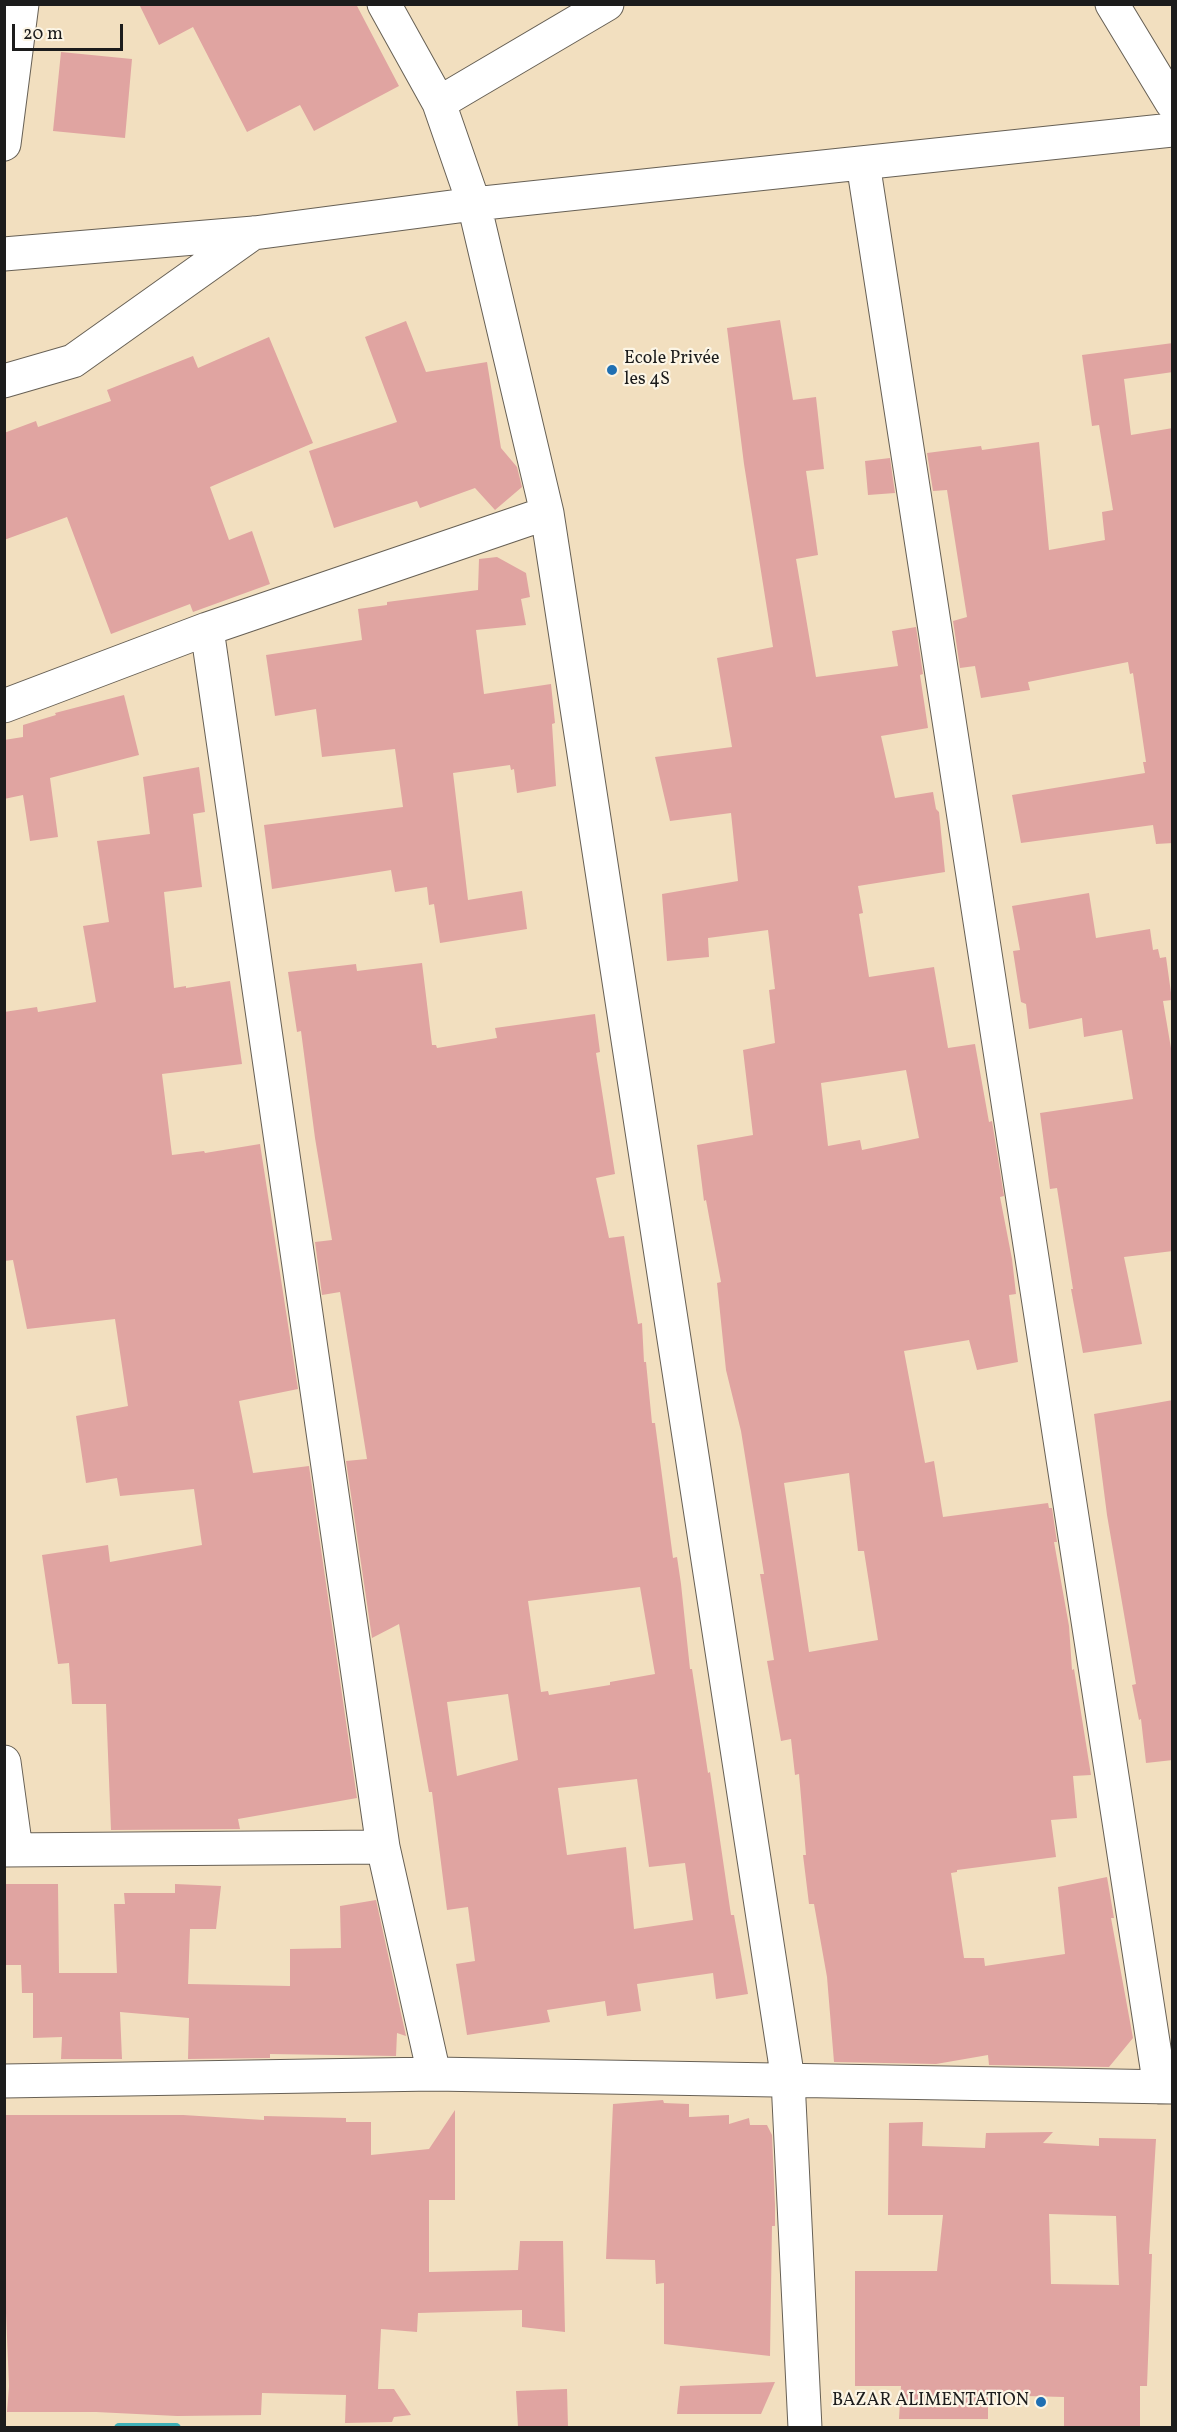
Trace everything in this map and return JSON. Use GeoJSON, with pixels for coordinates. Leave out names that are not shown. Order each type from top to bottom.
{"type":"FeatureCollection","features":[{"type":"Feature","properties":{"kind":"street"},"geometry":{"type":"LineString","coordinates":[[4,144],[22,4]]}},
{"type":"Feature","properties":{"kind":"street"},"geometry":{"type":"LineString","coordinates":[[384,4],[439,103],[474,204],[547,513],[788,2080],[805,2427]]}},
{"type":"Feature","properties":{"kind":"street"},"geometry":{"type":"LineString","coordinates":[[439,103],[607,4]]}},
{"type":"Feature","properties":{"kind":"street"},"geometry":{"type":"LineString","coordinates":[[1112,4],[1173,103]]}},
{"type":"Feature","properties":{"kind":"street"},"geometry":{"type":"LineString","coordinates":[[4,254],[254,233],[474,204],[1173,130]]}},
{"type":"Feature","properties":{"kind":"street"},"geometry":{"type":"LineString","coordinates":[[4,2081],[434,2074],[1166,2087],[863,163]]}},
{"type":"Feature","properties":{"kind":"street"},"geometry":{"type":"LineString","coordinates":[[4,381],[73,361],[254,233]]}},
{"type":"Feature","properties":{"kind":"street"},"geometry":{"type":"LineString","coordinates":[[4,706],[207,629],[547,513]]}},
{"type":"Feature","properties":{"kind":"street"},"geometry":{"type":"LineString","coordinates":[[207,629],[383,1847],[434,2074]]}},
{"type":"Feature","properties":{"kind":"street"},"geometry":{"type":"LineString","coordinates":[[4,1762],[10,1850],[383,1847]]}},
{"type":"Feature","properties":{"kind":"building"},"geometry":{"type":"Polygon","coordinates":[[[139,4],[356,4],[399,86],[314,131],[300,105],[247,132],[193,27],[159,45],[139,4]]]}},
{"type":"Feature","properties":{"kind":"building"},"geometry":{"type":"Polygon","coordinates":[[[61,52],[132,59],[125,138],[53,131],[61,52]]]}},
{"type":"Feature","properties":{"kind":"building"},"geometry":{"type":"Polygon","coordinates":[[[780,320],[793,400],[816,397],[824,469],[806,471],[818,555],[796,559],[816,677],[898,666],[892,631],[916,627],[928,728],[881,736],[895,798],[933,792],[936,809],[939,812],[945,872],[858,886],[863,913],[859,914],[869,977],[934,967],[948,1048],[975,1044],[989,1122],[992,1121],[1004,1196],[1000,1197],[1016,1294],[1009,1295],[1018,1362],[977,1370],[969,1340],[904,1351],[925,1463],[934,1461],[943,1517],[1048,1503],[1049,1508],[1052,1508],[1057,1542],[1054,1542],[1069,1626],[1072,1670],[1074,1669],[1091,1775],[1073,1776],[1077,1818],[1051,1820],[1056,1857],[957,1870],[951,1873],[964,1958],[984,1958],[985,1966],[1065,1954],[1058,1887],[1107,1877],[1114,1918],[1111,1918],[1133,2038],[1109,2067],[989,2065],[988,2055],[936,2064],[834,2062],[827,1977],[814,1904],[809,1904],[803,1855],[806,1855],[799,1774],[795,1775],[791,1739],[781,1741],[767,1661],[774,1660],[760,1574],[764,1574],[741,1431],[726,1370],[717,1283],[721,1282],[706,1200],[704,1201],[697,1145],[753,1135],[743,1050],[775,1043],[769,990],[775,989],[768,930],[708,938],[709,957],[667,961],[662,894],[738,881],[731,813],[670,821],[655,757],[732,747],[717,658],[773,647],[744,464],[727,328],[780,320]],[[906,1070],[821,1083],[828,1146],[860,1140],[862,1150],[919,1138],[906,1070]],[[849,1473],[784,1483],[809,1652],[878,1640],[864,1551],[858,1551],[849,1473]]]}},
{"type":"Feature","properties":{"kind":"building"},"geometry":{"type":"Polygon","coordinates":[[[406,321],[426,372],[487,362],[501,448],[517,467],[522,487],[495,510],[475,488],[420,508],[417,501],[334,528],[309,451],[397,422],[365,337],[406,321]]]}},
{"type":"Feature","properties":{"kind":"building"},"geometry":{"type":"Polygon","coordinates":[[[269,337],[313,443],[210,487],[229,540],[252,531],[270,584],[193,612],[190,604],[111,634],[67,517],[4,540],[4,433],[36,421],[38,427],[111,401],[107,390],[193,356],[198,368],[269,337]]]}},
{"type":"Feature","properties":{"kind":"building"},"geometry":{"type":"Polygon","coordinates":[[[1173,343],[1173,372],[1124,379],[1131,435],[1173,428],[1173,843],[1156,844],[1153,825],[1021,843],[1012,795],[1145,773],[1143,762],[1146,762],[1133,673],[1130,674],[1128,662],[1028,682],[1030,690],[981,698],[975,666],[960,668],[953,621],[967,617],[947,490],[933,491],[927,453],[981,446],[982,450],[1039,442],[1049,550],[1105,540],[1102,512],[1113,510],[1099,425],[1092,426],[1082,355],[1173,343]]]}},
{"type":"Feature","properties":{"kind":"building"},"geometry":{"type":"Polygon","coordinates":[[[890,458],[895,493],[868,495],[865,461],[890,458]]]}},
{"type":"Feature","properties":{"kind":"building"},"geometry":{"type":"Polygon","coordinates":[[[497,557],[526,573],[530,597],[521,599],[526,625],[476,630],[484,694],[551,684],[555,723],[552,724],[556,786],[517,793],[514,769],[511,770],[510,765],[453,773],[468,900],[522,891],[527,929],[440,943],[434,904],[429,905],[427,887],[395,892],[391,870],[272,889],[264,825],[403,807],[395,749],[322,757],[316,709],[275,716],[266,655],[362,640],[358,609],[387,605],[387,602],[478,590],[479,559],[497,557]]]}},
{"type":"Feature","properties":{"kind":"building"},"geometry":{"type":"Polygon","coordinates":[[[124,695],[139,755],[50,778],[58,837],[30,841],[23,795],[4,799],[4,740],[23,737],[23,725],[56,715],[55,713],[124,695]]]}},
{"type":"Feature","properties":{"kind":"building"},"geometry":{"type":"Polygon","coordinates":[[[199,767],[205,812],[193,814],[202,887],[164,892],[174,988],[230,981],[242,1064],[162,1074],[172,1155],[204,1151],[205,1153],[260,1144],[298,1389],[239,1401],[253,1473],[309,1466],[357,1798],[238,1819],[240,1829],[111,1830],[106,1704],[72,1704],[69,1663],[58,1664],[42,1555],[108,1545],[110,1562],[202,1545],[194,1489],[120,1496],[117,1478],[86,1483],[76,1416],[128,1406],[115,1319],[27,1329],[13,1260],[4,1261],[4,1012],[37,1007],[38,1012],[96,1002],[83,926],[109,922],[97,841],[150,834],[143,777],[199,767]]]}},
{"type":"Feature","properties":{"kind":"building"},"geometry":{"type":"Polygon","coordinates":[[[1089,893],[1096,938],[1150,929],[1153,950],[1158,949],[1160,958],[1166,957],[1172,1000],[1163,1001],[1173,1060],[1173,1251],[1124,1257],[1142,1344],[1083,1353],[1071,1289],[1073,1289],[1057,1188],[1050,1189],[1040,1113],[1133,1099],[1122,1030],[1084,1037],[1082,1018],[1029,1029],[1026,1004],[1021,1002],[1013,951],[1020,950],[1012,906],[1089,893]]]}},
{"type":"Feature","properties":{"kind":"building"},"geometry":{"type":"Polygon","coordinates":[[[422,963],[432,1045],[436,1045],[437,1048],[497,1038],[495,1028],[595,1014],[600,1052],[596,1053],[615,1174],[596,1178],[609,1238],[624,1236],[638,1324],[642,1323],[644,1362],[646,1362],[652,1423],[655,1423],[673,1558],[677,1557],[690,1669],[692,1669],[708,1773],[710,1772],[731,1915],[734,1915],[748,1994],[716,1999],[713,1973],[637,1984],[641,2011],[607,2016],[605,2001],[547,2010],[550,2022],[467,2035],[456,1964],[475,1961],[468,1907],[447,1910],[432,1792],[429,1792],[399,1624],[372,1638],[346,1461],[367,1459],[340,1292],[322,1295],[315,1242],[332,1240],[315,1138],[301,1031],[297,1032],[288,972],[356,964],[357,971],[422,963]],[[640,1587],[528,1601],[541,1692],[548,1691],[549,1695],[610,1685],[610,1682],[655,1674],[640,1587]],[[508,1694],[447,1702],[457,1776],[518,1760],[508,1694]],[[637,1779],[558,1788],[567,1855],[626,1847],[634,1929],[693,1920],[685,1863],[649,1867],[637,1779]]]}},
{"type":"Feature","properties":{"kind":"building"},"geometry":{"type":"Polygon","coordinates":[[[1173,1400],[1173,1760],[1146,1763],[1141,1719],[1139,1720],[1132,1685],[1136,1684],[1107,1515],[1094,1414],[1173,1400]]]}},
{"type":"Feature","properties":{"kind":"building"},"geometry":{"type":"Polygon","coordinates":[[[4,1884],[58,1884],[59,1973],[117,1973],[114,1904],[125,1904],[124,1893],[175,1893],[175,1884],[221,1886],[216,1929],[190,1929],[188,1984],[290,1986],[290,1949],[341,1948],[340,1906],[376,1900],[406,2036],[397,2033],[396,2056],[270,2054],[270,2058],[188,2059],[189,2018],[120,2012],[122,2059],[61,2059],[62,2037],[33,2038],[33,1993],[22,1993],[21,1965],[4,1965],[4,1884]]]}},
{"type":"Feature","properties":{"kind":"building"},"geometry":{"type":"Polygon","coordinates":[[[663,2100],[664,2103],[689,2104],[689,2117],[729,2115],[729,2124],[749,2118],[750,2125],[767,2125],[772,2135],[775,2226],[772,2226],[770,2356],[664,2344],[664,2283],[656,2284],[655,2260],[606,2259],[613,2104],[663,2100]]]}},
{"type":"Feature","properties":{"kind":"building"},"geometry":{"type":"Polygon","coordinates":[[[455,2110],[455,2200],[429,2200],[429,2272],[518,2270],[520,2241],[563,2241],[565,2332],[522,2327],[522,2310],[418,2313],[417,2332],[381,2329],[378,2389],[394,2389],[411,2415],[394,2417],[392,2422],[345,2423],[346,2395],[262,2393],[261,2415],[177,2416],[96,2412],[7,2412],[9,2386],[4,2264],[4,2115],[183,2115],[264,2120],[264,2116],[346,2118],[346,2122],[371,2122],[371,2155],[429,2149],[455,2110]]]}},
{"type":"Feature","properties":{"kind":"building"},"geometry":{"type":"Polygon","coordinates":[[[923,2122],[922,2146],[985,2148],[986,2133],[1053,2132],[1043,2143],[1099,2146],[1099,2138],[1156,2139],[1149,2254],[1152,2254],[1147,2386],[1140,2386],[1140,2427],[1064,2427],[1064,2397],[988,2395],[988,2419],[899,2419],[901,2386],[855,2386],[855,2271],[937,2271],[943,2215],[888,2215],[889,2123],[923,2122]],[[1049,2214],[1051,2284],[1119,2285],[1116,2216],[1049,2214]]]}},
{"type":"Feature","properties":{"kind":"building"},"geometry":{"type":"Polygon","coordinates":[[[775,2382],[761,2414],[677,2414],[680,2386],[775,2382]]]}},
{"type":"Feature","properties":{"kind":"building"},"geometry":{"type":"Polygon","coordinates":[[[567,2389],[568,2427],[518,2427],[516,2391],[567,2389]]]}},
{"type":"Feature","properties":{"kind":"waterway"},"geometry":{"type":"LineString","coordinates":[[119,2428],[176,2428]]}},
{"type":"Feature","properties":{"kind":"place","name":"Ecole Privée les 4S"},"geometry":{"type":"Point","coordinates":[612,370]}},
{"type":"Feature","properties":{"kind":"place","name":"BAZAR ALIMENTATION"},"geometry":{"type":"Point","coordinates":[1041,2402]}}]}
